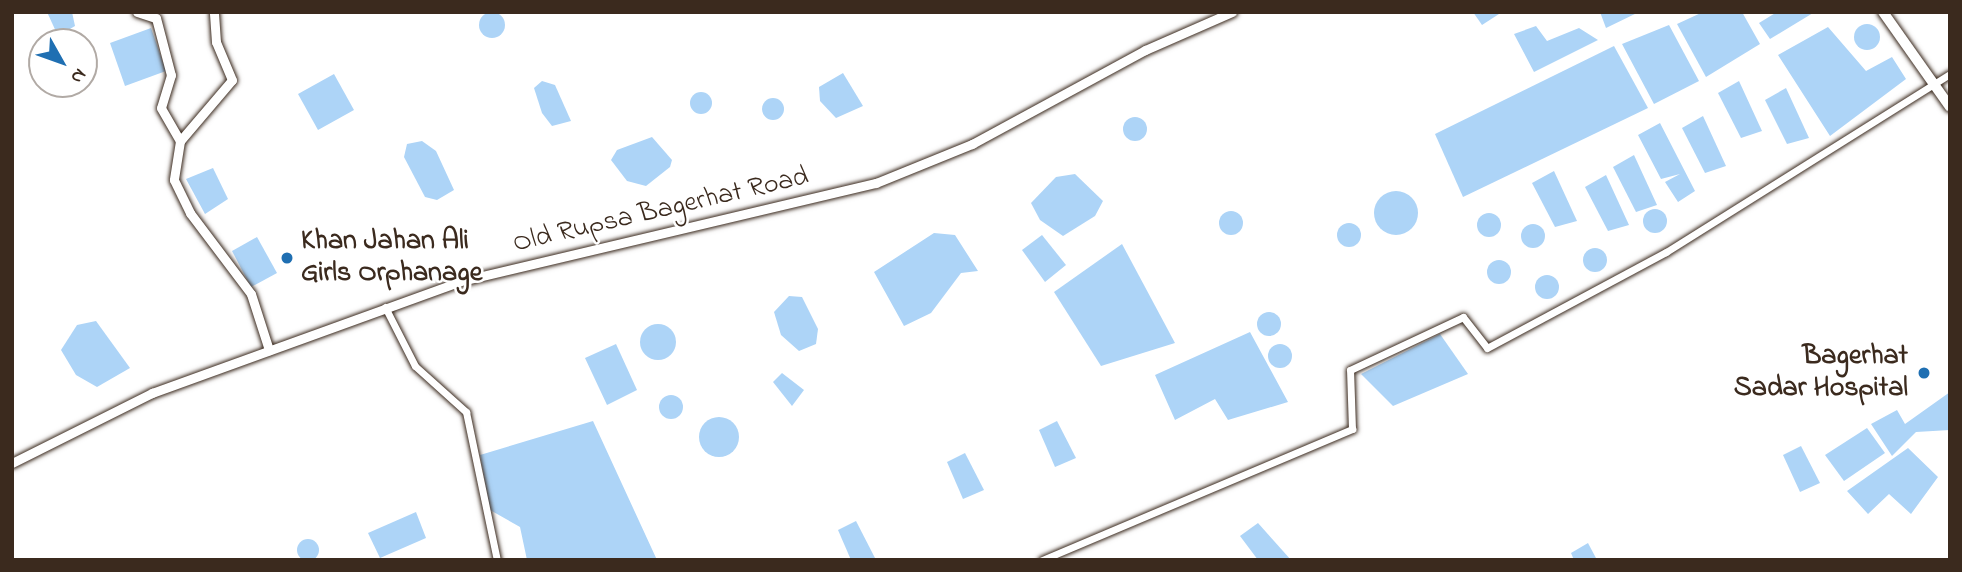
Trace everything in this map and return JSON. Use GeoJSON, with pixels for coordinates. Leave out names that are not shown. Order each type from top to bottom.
{"type":"FeatureCollection","features":[{"type":"Feature","properties":{"kind":"main road"},"geometry":{"type":"LineString","coordinates":[[1883,12],[1950,107]]}},
{"type":"Feature","properties":{"kind":"street"},"geometry":{"type":"LineString","coordinates":[[137,12],[156,18],[171,75],[161,108],[180,141]]}},
{"type":"Feature","properties":{"kind":"street"},"geometry":{"type":"LineString","coordinates":[[214,12],[216,42],[232,80],[180,141],[174,180],[190,213],[251,294],[269,350]]}},
{"type":"Feature","properties":{"kind":"street","name":"Old Rupsa Bagerhat Road"},"geometry":{"type":"LineString","coordinates":[[12,463],[152,393],[385,307],[681,225],[876,183],[972,144],[1145,50],[1232,12]]}},
{"type":"Feature","properties":{"kind":"street"},"geometry":{"type":"LineString","coordinates":[[1042,560],[1352,429],[1350,370],[1463,317],[1487,348],[1666,252],[1933,82],[1950,74]]}},
{"type":"Feature","properties":{"kind":"street"},"geometry":{"type":"LineString","coordinates":[[385,307],[415,366],[466,412],[497,560]]}},
{"type":"Feature","properties":{"kind":"water"},"geometry":{"type":"Polygon","coordinates":[[[47,12],[72,12],[75,26],[54,28],[47,12]]]}},
{"type":"Feature","properties":{"kind":"water"},"geometry":{"type":"Polygon","coordinates":[[[492,12],[501,16],[505,25],[501,34],[492,38],[483,34],[479,25],[483,16],[492,12]]]}},
{"type":"Feature","properties":{"kind":"water"},"geometry":{"type":"Polygon","coordinates":[[[1473,12],[1498,12],[1499,14],[1482,25],[1473,12]]]}},
{"type":"Feature","properties":{"kind":"water"},"geometry":{"type":"Polygon","coordinates":[[[1600,12],[1639,12],[1606,28],[1600,12]]]}},
{"type":"Feature","properties":{"kind":"water"},"geometry":{"type":"Polygon","coordinates":[[[1703,12],[1742,12],[1760,44],[1706,77],[1677,24],[1703,12]]]}},
{"type":"Feature","properties":{"kind":"water"},"geometry":{"type":"Polygon","coordinates":[[[1777,12],[1813,13],[1770,39],[1759,23],[1777,12]]]}},
{"type":"Feature","properties":{"kind":"water"},"geometry":{"type":"Polygon","coordinates":[[[1867,24],[1876,28],[1880,37],[1876,46],[1867,50],[1858,46],[1854,37],[1858,28],[1867,24]]]}},
{"type":"Feature","properties":{"kind":"water"},"geometry":{"type":"Polygon","coordinates":[[[1669,25],[1699,81],[1654,104],[1622,44],[1669,25]]]}},
{"type":"Feature","properties":{"kind":"water"},"geometry":{"type":"Polygon","coordinates":[[[1536,26],[1547,41],[1579,28],[1598,40],[1534,72],[1514,34],[1536,26]]]}},
{"type":"Feature","properties":{"kind":"water"},"geometry":{"type":"Polygon","coordinates":[[[1828,27],[1866,71],[1892,57],[1906,79],[1830,136],[1778,55],[1828,27]]]}},
{"type":"Feature","properties":{"kind":"water"},"geometry":{"type":"Polygon","coordinates":[[[151,28],[166,71],[125,86],[110,43],[151,28]]]}},
{"type":"Feature","properties":{"kind":"water"},"geometry":{"type":"Polygon","coordinates":[[[1614,46],[1648,108],[1463,197],[1435,134],[1614,46]]]}},
{"type":"Feature","properties":{"kind":"water"},"geometry":{"type":"Polygon","coordinates":[[[843,73],[863,106],[836,118],[820,101],[819,87],[843,73]]]}},
{"type":"Feature","properties":{"kind":"water"},"geometry":{"type":"Polygon","coordinates":[[[334,74],[354,110],[318,130],[298,94],[334,74]]]}},
{"type":"Feature","properties":{"kind":"water"},"geometry":{"type":"Polygon","coordinates":[[[542,81],[555,85],[571,121],[552,126],[542,113],[534,88],[542,81]]]}},
{"type":"Feature","properties":{"kind":"water"},"geometry":{"type":"Polygon","coordinates":[[[1739,81],[1762,131],[1741,138],[1718,93],[1739,81]]]}},
{"type":"Feature","properties":{"kind":"water"},"geometry":{"type":"Polygon","coordinates":[[[1786,88],[1809,138],[1787,144],[1765,100],[1786,88]]]}},
{"type":"Feature","properties":{"kind":"water"},"geometry":{"type":"Polygon","coordinates":[[[701,92],[709,95],[712,103],[709,111],[701,114],[693,111],[690,103],[693,95],[701,92]]]}},
{"type":"Feature","properties":{"kind":"water"},"geometry":{"type":"Polygon","coordinates":[[[773,98],[781,101],[784,109],[781,117],[773,120],[765,117],[762,109],[765,101],[773,98]]]}},
{"type":"Feature","properties":{"kind":"water"},"geometry":{"type":"Polygon","coordinates":[[[1703,116],[1726,166],[1705,173],[1682,128],[1703,116]]]}},
{"type":"Feature","properties":{"kind":"water"},"geometry":{"type":"Polygon","coordinates":[[[1130,117],[1140,117],[1147,124],[1147,134],[1140,141],[1130,141],[1123,134],[1123,124],[1130,117]]]}},
{"type":"Feature","properties":{"kind":"water"},"geometry":{"type":"Polygon","coordinates":[[[1660,123],[1695,191],[1678,202],[1665,182],[1680,174],[1661,179],[1638,135],[1660,123]]]}},
{"type":"Feature","properties":{"kind":"water"},"geometry":{"type":"Polygon","coordinates":[[[652,137],[672,160],[670,167],[646,186],[627,181],[611,160],[617,150],[652,137]]]}},
{"type":"Feature","properties":{"kind":"water"},"geometry":{"type":"Polygon","coordinates":[[[422,141],[436,151],[454,190],[437,200],[425,197],[404,157],[407,144],[422,141]]]}},
{"type":"Feature","properties":{"kind":"water"},"geometry":{"type":"Polygon","coordinates":[[[1634,155],[1657,205],[1636,212],[1613,167],[1634,155]]]}},
{"type":"Feature","properties":{"kind":"water"},"geometry":{"type":"Polygon","coordinates":[[[213,168],[228,199],[205,214],[186,179],[213,168]]]}},
{"type":"Feature","properties":{"kind":"water"},"geometry":{"type":"Polygon","coordinates":[[[1554,171],[1577,221],[1555,227],[1532,183],[1554,171]]]}},
{"type":"Feature","properties":{"kind":"water"},"geometry":{"type":"Polygon","coordinates":[[[1075,174],[1103,201],[1095,216],[1063,236],[1040,220],[1031,203],[1056,177],[1075,174]]]}},
{"type":"Feature","properties":{"kind":"water"},"geometry":{"type":"Polygon","coordinates":[[[1606,175],[1629,225],[1608,231],[1585,187],[1606,175]]]}},
{"type":"Feature","properties":{"kind":"water"},"geometry":{"type":"Polygon","coordinates":[[[1396,191],[1412,197],[1418,213],[1412,229],[1396,235],[1380,229],[1374,213],[1380,197],[1396,191]]]}},
{"type":"Feature","properties":{"kind":"water"},"geometry":{"type":"Polygon","coordinates":[[[1650,209],[1660,209],[1667,216],[1667,226],[1660,233],[1650,233],[1643,226],[1643,216],[1650,209]]]}},
{"type":"Feature","properties":{"kind":"water"},"geometry":{"type":"Polygon","coordinates":[[[1226,211],[1236,211],[1243,218],[1243,228],[1236,235],[1226,235],[1219,228],[1219,218],[1226,211]]]}},
{"type":"Feature","properties":{"kind":"water"},"geometry":{"type":"Polygon","coordinates":[[[1484,213],[1494,213],[1501,220],[1501,230],[1494,237],[1484,237],[1477,230],[1477,220],[1484,213]]]}},
{"type":"Feature","properties":{"kind":"water"},"geometry":{"type":"Polygon","coordinates":[[[1344,223],[1354,223],[1361,230],[1361,240],[1354,247],[1344,247],[1337,240],[1337,230],[1344,223]]]}},
{"type":"Feature","properties":{"kind":"water"},"geometry":{"type":"Polygon","coordinates":[[[1528,224],[1538,224],[1545,231],[1545,241],[1538,248],[1528,248],[1521,241],[1521,231],[1528,224]]]}},
{"type":"Feature","properties":{"kind":"water"},"geometry":{"type":"Polygon","coordinates":[[[934,233],[955,235],[978,271],[961,273],[931,313],[904,326],[874,272],[934,233]]]}},
{"type":"Feature","properties":{"kind":"water"},"geometry":{"type":"Polygon","coordinates":[[[1042,235],[1066,265],[1045,282],[1022,250],[1042,235]]]}},
{"type":"Feature","properties":{"kind":"water"},"geometry":{"type":"Polygon","coordinates":[[[257,237],[277,273],[251,287],[232,251],[257,237]]]}},
{"type":"Feature","properties":{"kind":"water"},"geometry":{"type":"Polygon","coordinates":[[[1122,244],[1175,343],[1101,366],[1054,292],[1122,244]]]}},
{"type":"Feature","properties":{"kind":"water"},"geometry":{"type":"Polygon","coordinates":[[[1590,248],[1600,248],[1607,255],[1607,265],[1600,272],[1590,272],[1583,265],[1583,255],[1590,248]]]}},
{"type":"Feature","properties":{"kind":"water"},"geometry":{"type":"Polygon","coordinates":[[[1494,260],[1504,260],[1511,267],[1511,277],[1504,284],[1494,284],[1487,277],[1487,267],[1494,260]]]}},
{"type":"Feature","properties":{"kind":"water"},"geometry":{"type":"Polygon","coordinates":[[[1542,275],[1552,275],[1559,282],[1559,292],[1552,299],[1542,299],[1535,292],[1535,282],[1542,275]]]}},
{"type":"Feature","properties":{"kind":"water"},"geometry":{"type":"Polygon","coordinates":[[[789,296],[802,297],[818,329],[816,344],[799,351],[781,335],[774,312],[789,296]]]}},
{"type":"Feature","properties":{"kind":"water"},"geometry":{"type":"Polygon","coordinates":[[[1264,312],[1274,312],[1281,319],[1281,329],[1274,336],[1264,336],[1257,329],[1257,319],[1264,312]]]}},
{"type":"Feature","properties":{"kind":"water"},"geometry":{"type":"Polygon","coordinates":[[[96,321],[130,368],[97,387],[76,375],[61,350],[77,325],[96,321]]]}},
{"type":"Feature","properties":{"kind":"water"},"geometry":{"type":"Polygon","coordinates":[[[658,324],[671,329],[676,342],[671,355],[658,360],[645,355],[640,342],[645,329],[658,324]]]}},
{"type":"Feature","properties":{"kind":"water"},"geometry":{"type":"Polygon","coordinates":[[[1250,332],[1288,402],[1228,420],[1215,399],[1175,420],[1155,375],[1250,332]]]}},
{"type":"Feature","properties":{"kind":"water"},"geometry":{"type":"Polygon","coordinates":[[[1440,334],[1468,374],[1393,406],[1361,374],[1440,334]]]}},
{"type":"Feature","properties":{"kind":"water"},"geometry":{"type":"Polygon","coordinates":[[[616,344],[637,390],[607,405],[585,358],[616,344]]]}},
{"type":"Feature","properties":{"kind":"water"},"geometry":{"type":"Polygon","coordinates":[[[1275,344],[1285,344],[1292,351],[1292,361],[1285,368],[1275,368],[1268,361],[1268,351],[1275,344]]]}},
{"type":"Feature","properties":{"kind":"water"},"geometry":{"type":"Polygon","coordinates":[[[782,373],[804,390],[792,406],[773,382],[782,373]]]}},
{"type":"Feature","properties":{"kind":"water"},"geometry":{"type":"Polygon","coordinates":[[[1950,392],[1950,430],[1916,432],[1892,456],[1871,424],[1897,410],[1905,424],[1950,392]]]}},
{"type":"Feature","properties":{"kind":"water"},"geometry":{"type":"Polygon","coordinates":[[[666,395],[676,395],[683,402],[683,412],[676,419],[666,419],[659,412],[659,402],[666,395]]]}},
{"type":"Feature","properties":{"kind":"water"},"geometry":{"type":"Polygon","coordinates":[[[719,417],[727,418],[733,423],[738,429],[738,445],[733,451],[727,456],[719,457],[711,456],[705,451],[700,445],[699,437],[700,429],[705,423],[711,418],[719,417]]]}},
{"type":"Feature","properties":{"kind":"water"},"geometry":{"type":"Polygon","coordinates":[[[593,421],[657,560],[527,560],[520,527],[490,510],[480,455],[593,421]]]}},
{"type":"Feature","properties":{"kind":"water"},"geometry":{"type":"Polygon","coordinates":[[[1057,421],[1076,458],[1055,467],[1039,430],[1057,421]]]}},
{"type":"Feature","properties":{"kind":"water"},"geometry":{"type":"Polygon","coordinates":[[[1867,428],[1885,453],[1844,481],[1825,455],[1867,428]]]}},
{"type":"Feature","properties":{"kind":"water"},"geometry":{"type":"Polygon","coordinates":[[[1801,446],[1820,483],[1800,492],[1783,455],[1801,446]]]}},
{"type":"Feature","properties":{"kind":"water"},"geometry":{"type":"Polygon","coordinates":[[[1908,448],[1938,477],[1911,514],[1889,494],[1868,514],[1847,491],[1908,448]]]}},
{"type":"Feature","properties":{"kind":"water"},"geometry":{"type":"Polygon","coordinates":[[[965,453],[984,490],[963,499],[947,462],[965,453]]]}},
{"type":"Feature","properties":{"kind":"water"},"geometry":{"type":"Polygon","coordinates":[[[416,512],[426,538],[380,558],[368,533],[416,512]]]}},
{"type":"Feature","properties":{"kind":"water"},"geometry":{"type":"Polygon","coordinates":[[[856,521],[875,558],[851,560],[838,530],[856,521]]]}},
{"type":"Feature","properties":{"kind":"water"},"geometry":{"type":"Polygon","coordinates":[[[1258,523],[1291,560],[1258,560],[1240,536],[1258,523]]]}},
{"type":"Feature","properties":{"kind":"water"},"geometry":{"type":"Polygon","coordinates":[[[308,539],[318,546],[319,550],[312,560],[308,561],[298,554],[297,550],[304,540],[308,539]]]}},
{"type":"Feature","properties":{"kind":"water"},"geometry":{"type":"Polygon","coordinates":[[[1588,543],[1597,560],[1574,560],[1571,553],[1588,543]]]}},
{"type":"Feature","properties":{"kind":"place","name":"Khan Jahan Ali Girls Orphanage"},"geometry":{"type":"Point","coordinates":[287,258]}},
{"type":"Feature","properties":{"kind":"place","name":"Bagerhat Sadar Hospital"},"geometry":{"type":"Point","coordinates":[1924,373]}}]}
